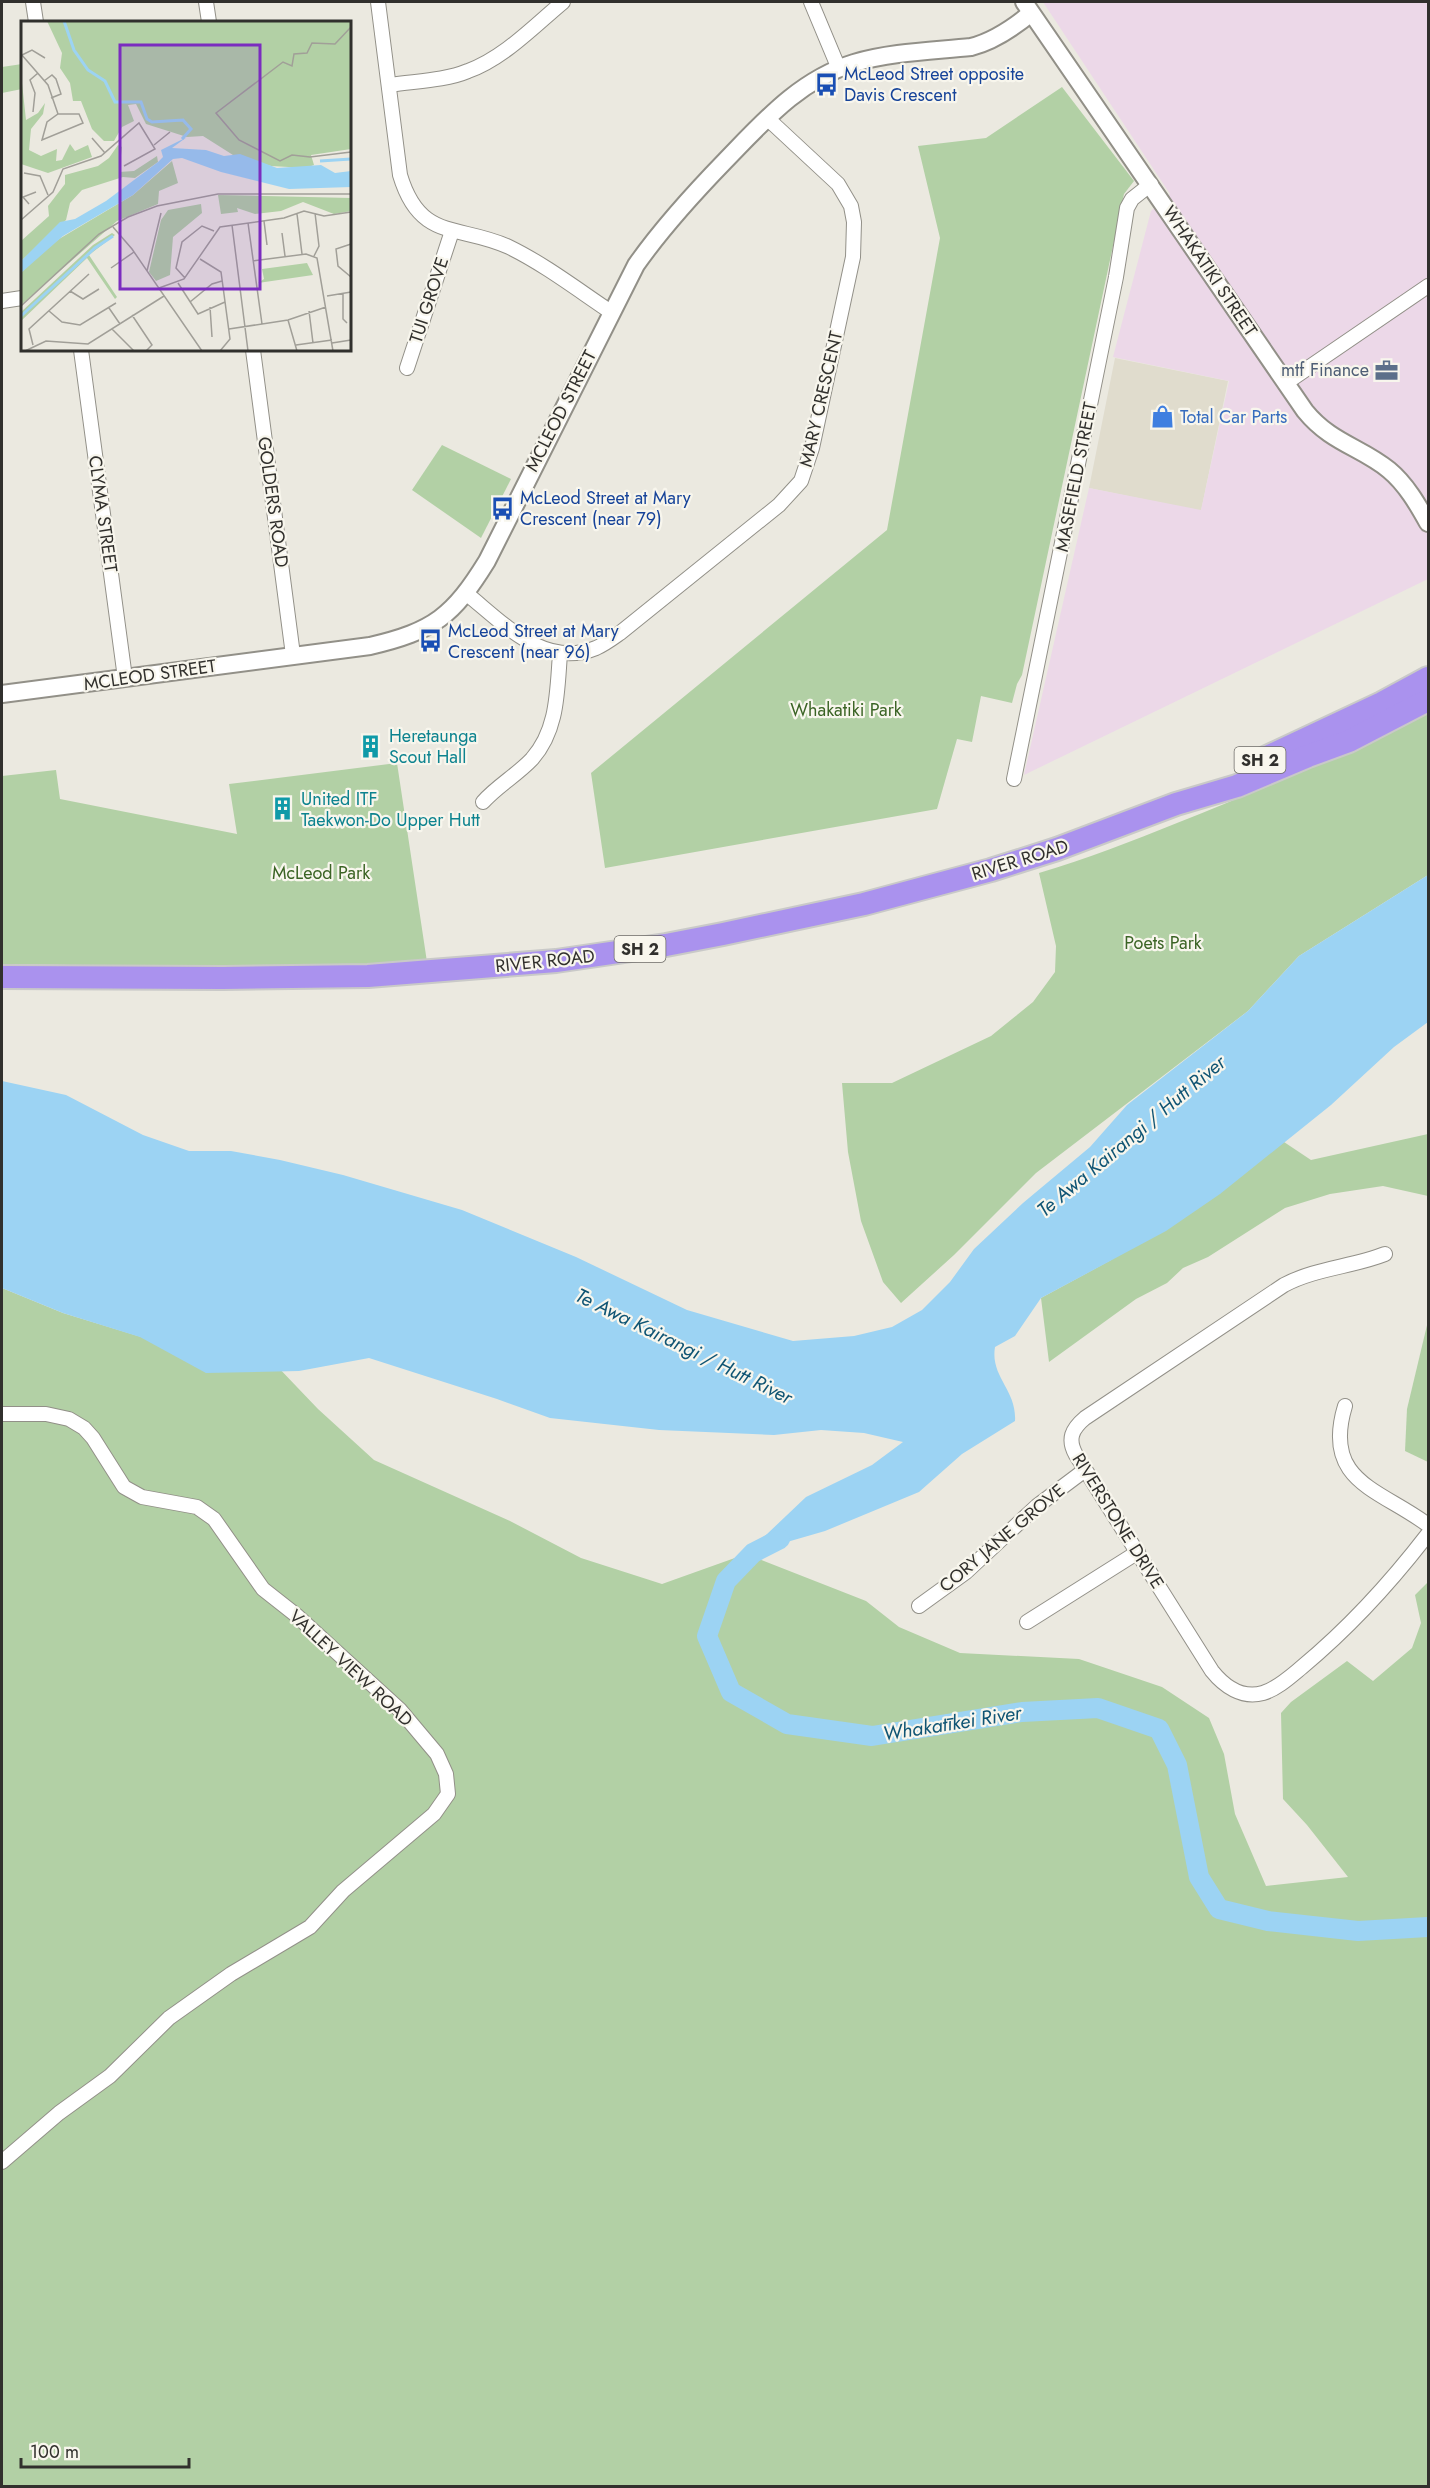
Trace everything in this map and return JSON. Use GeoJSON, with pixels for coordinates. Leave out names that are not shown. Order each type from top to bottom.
{"type":"FeatureCollection","features":[{"type":"Feature","properties":{"kind":"highway"},"geometry":{"type":"LineString","coordinates":[[1345,719],[1360,707],[1428,669]]}},
{"type":"Feature","properties":{"kind":"highway","name":"RIVER ROAD"},"geometry":{"type":"LineString","coordinates":[[1176,804],[1229,775],[1382,703],[1428,678]]}},
{"type":"Feature","properties":{"kind":"highway"},"geometry":{"type":"LineString","coordinates":[[1308,756],[1428,688]]}},
{"type":"Feature","properties":{"kind":"highway","name":"RIVER ROAD"},"geometry":{"type":"LineString","coordinates":[[2,977],[357,976],[500,967],[611,954],[803,918],[925,888],[1057,849],[1176,804],[1237,786],[1349,741],[1428,700]]}},
{"type":"Feature","properties":{"kind":"street"},"geometry":{"type":"LineString","coordinates":[[33,2],[36,21]]}},
{"type":"Feature","properties":{"kind":"street"},"geometry":{"type":"LineString","coordinates":[[206,2],[209,21]]}},
{"type":"Feature","properties":{"kind":"street"},"geometry":{"type":"LineString","coordinates":[[378,2],[400,176],[414,207],[427,220],[452,231],[508,247],[611,312]]}},
{"type":"Feature","properties":{"kind":"street"},"geometry":{"type":"LineString","coordinates":[[390,85],[448,77],[470,71],[504,50],[562,2]]}},
{"type":"Feature","properties":{"kind":"street"},"geometry":{"type":"LineString","coordinates":[[811,2],[839,69]]}},
{"type":"Feature","properties":{"kind":"street","name":"MCLEOD STREET"},"geometry":{"type":"LineString","coordinates":[[2,694],[370,646],[411,635],[440,620],[467,594],[487,561],[611,312],[649,246],[709,178],[767,118],[807,84],[839,69],[882,57],[982,44],[1006,32],[1028,7]]}},
{"type":"Feature","properties":{"kind":"street","name":"WHAKATIKI STREET"},"geometry":{"type":"LineString","coordinates":[[1028,7],[1286,383],[1318,426],[1389,470],[1427,519]]}},
{"type":"Feature","properties":{"kind":"street","name":"MARY CRESCENT"},"geometry":{"type":"LineString","coordinates":[[467,594],[524,640],[543,650],[560,654],[597,648],[620,633],[779,505],[795,489],[806,471],[853,257],[854,222],[851,206],[838,184],[767,118]]}},
{"type":"Feature","properties":{"kind":"street","name":"MASEFIELD STREET"},"geometry":{"type":"LineString","coordinates":[[1014,779],[1116,277],[1127,208],[1132,199],[1151,184]]}},
{"type":"Feature","properties":{"kind":"street","name":"TUI GROVE"},"geometry":{"type":"LineString","coordinates":[[407,368],[452,231]]}},
{"type":"Feature","properties":{"kind":"street"},"geometry":{"type":"LineString","coordinates":[[1286,383],[1428,286]]}},
{"type":"Feature","properties":{"kind":"street"},"geometry":{"type":"LineString","coordinates":[[2,301],[21,298]]}},
{"type":"Feature","properties":{"kind":"street","name":"CLYMA STREET"},"geometry":{"type":"LineString","coordinates":[[81,351],[126,678]]}},
{"type":"Feature","properties":{"kind":"street","name":"GOLDERS ROAD"},"geometry":{"type":"LineString","coordinates":[[252,351],[294,656]]}},
{"type":"Feature","properties":{"kind":"street"},"geometry":{"type":"LineString","coordinates":[[483,802],[531,761],[542,747],[556,709],[560,654]]}},
{"type":"Feature","properties":{"kind":"street","name":"RIVERSTONE DRIVE"},"geometry":{"type":"LineString","coordinates":[[1385,1254],[1305,1275],[1284,1285],[1085,1418],[1076,1426],[1071,1438],[1072,1448],[1219,1680],[1239,1692],[1257,1694],[1281,1683],[1328,1645],[1396,1574],[1428,1534]]}},
{"type":"Feature","properties":{"kind":"street"},"geometry":{"type":"LineString","coordinates":[[1345,1406],[1341,1422],[1340,1443],[1344,1459],[1353,1476],[1428,1525]]}},
{"type":"Feature","properties":{"kind":"street","name":"VALLEY VIEW ROAD"},"geometry":{"type":"LineString","coordinates":[[2,1414],[45,1414],[69,1419],[84,1428],[93,1438],[123,1487],[142,1497],[197,1507],[214,1519],[263,1589],[296,1615],[400,1710],[437,1754],[446,1774],[448,1794],[434,1814],[343,1891],[310,1927],[231,1974],[169,2018],[110,2076],[59,2113],[2,2162]]}},
{"type":"Feature","properties":{"kind":"street","name":"CORY JANE GROVE"},"geometry":{"type":"LineString","coordinates":[[919,1606],[966,1572],[1029,1513],[1085,1470]]}},
{"type":"Feature","properties":{"kind":"street"},"geometry":{"type":"LineString","coordinates":[[1027,1622],[1138,1552]]}},
{"type":"Feature","properties":{"kind":"shaded area"},"geometry":{"type":"Polygon","coordinates":[[[1043,2],[1428,2],[1428,579],[1024,775],[1089,488],[1201,510],[1229,381],[1113,357],[1151,211],[1170,194],[1043,2]]]}},
{"type":"Feature","properties":{"kind":"shaded area","name":"Total Car Parts"},"geometry":{"type":"Polygon","coordinates":[[[1115,358],[1228,381],[1201,511],[1089,488],[1115,358]]]}},
{"type":"Feature","properties":{"kind":"green space"},"geometry":{"type":"Polygon","coordinates":[[[21,64],[21,89],[2,93],[2,67],[21,64]]]}},
{"type":"Feature","properties":{"kind":"green space","name":"Whakatiki Park"},"geometry":{"type":"Polygon","coordinates":[[[1062,87],[1134,181],[1124,194],[1022,675],[1012,703],[981,696],[972,742],[957,739],[937,809],[605,868],[591,773],[887,530],[940,238],[918,146],[986,138],[1062,87]]]}},
{"type":"Feature","properties":{"kind":"green space"},"geometry":{"type":"Polygon","coordinates":[[[442,445],[511,479],[481,538],[412,490],[442,445]]]}},
{"type":"Feature","properties":{"kind":"green space","name":"Poets Park"},"geometry":{"type":"Polygon","coordinates":[[[1428,710],[1428,875],[1299,956],[1248,1011],[1036,1173],[954,1255],[901,1303],[883,1282],[861,1221],[848,1152],[842,1083],[892,1083],[991,1036],[1033,1002],[1055,972],[1056,946],[1039,873],[1109,850],[1241,797],[1428,710]]]}},
{"type":"Feature","properties":{"kind":"green space","name":"McLeod Park"},"geometry":{"type":"Polygon","coordinates":[[[397,763],[427,962],[279,968],[2,964],[2,776],[56,770],[60,799],[237,834],[229,784],[397,763]]]}},
{"type":"Feature","properties":{"kind":"green space"},"geometry":{"type":"Polygon","coordinates":[[[1428,1134],[1428,1196],[1383,1186],[1330,1194],[1285,1208],[1208,1257],[1183,1268],[1167,1283],[1136,1299],[1049,1362],[1041,1298],[1111,1260],[1275,1136],[1311,1160],[1428,1134]]]}},
{"type":"Feature","properties":{"kind":"green space"},"geometry":{"type":"Polygon","coordinates":[[[2,1288],[63,1313],[197,1354],[275,1364],[318,1409],[374,1460],[510,1521],[581,1558],[662,1584],[746,1554],[866,1601],[899,1627],[960,1653],[1079,1659],[1162,1687],[1209,1718],[1224,1754],[1235,1814],[1266,1886],[1348,1877],[1283,1799],[1281,1713],[1291,1702],[1347,1661],[1373,1681],[1412,1648],[1421,1623],[1415,1595],[1428,1582],[1428,2486],[2,2486],[2,1288]]]}},
{"type":"Feature","properties":{"kind":"green space"},"geometry":{"type":"Polygon","coordinates":[[[1428,1321],[1428,1462],[1405,1451],[1407,1409],[1428,1321]]]}},
{"type":"Feature","properties":{"kind":"water","name":"Te Awa Kairangi / Hutt River"},"geometry":{"type":"Polygon","coordinates":[[[1428,875],[1428,1022],[1394,1047],[1331,1105],[1220,1194],[1166,1231],[1041,1298],[1015,1336],[995,1347],[996,1367],[1012,1401],[1015,1421],[962,1454],[919,1492],[825,1531],[746,1554],[806,1497],[872,1465],[903,1442],[864,1433],[821,1430],[774,1435],[659,1430],[550,1418],[369,1358],[299,1371],[206,1373],[140,1337],[63,1313],[2,1288],[2,1081],[66,1095],[143,1135],[189,1151],[231,1151],[280,1160],[343,1175],[462,1210],[576,1257],[687,1310],[793,1341],[854,1336],[892,1327],[922,1310],[950,1282],[974,1249],[1023,1203],[1090,1147],[1127,1105],[1248,1011],[1299,956],[1428,875]]]}},
{"type":"Feature","properties":{"kind":"waterway","name":"Whakatīkei River"},"geometry":{"type":"LineString","coordinates":[[780,1539],[753,1553],[726,1581],[707,1636],[731,1692],[787,1724],[872,1736],[1022,1712],[1098,1708],[1159,1729],[1177,1765],[1199,1877],[1219,1909],[1268,1921],[1358,1931],[1428,1927]]}},
{"type":"Feature","properties":{"kind":"place","name":"McLeod Street opposite Davis Crescent"},"geometry":{"type":"Point","coordinates":[826,84]}},
{"type":"Feature","properties":{"kind":"place","name":"mtf Finance"},"geometry":{"type":"Point","coordinates":[1387,370]}},
{"type":"Feature","properties":{"kind":"place","name":"Total Car Parts"},"geometry":{"type":"Point","coordinates":[1162,417]}},
{"type":"Feature","properties":{"kind":"place","name":"McLeod Street at Mary Crescent (near 79)"},"geometry":{"type":"Point","coordinates":[502,508]}},
{"type":"Feature","properties":{"kind":"place","name":"McLeod Street at Mary Crescent (near 96)"},"geometry":{"type":"Point","coordinates":[430,641]}},
{"type":"Feature","properties":{"kind":"place","name":"Heretaunga Scout Hall"},"geometry":{"type":"Point","coordinates":[371,746]}},
{"type":"Feature","properties":{"kind":"place","name":"United ITF Taekwon-Do Upper Hutt"},"geometry":{"type":"Point","coordinates":[283,809]}}]}
